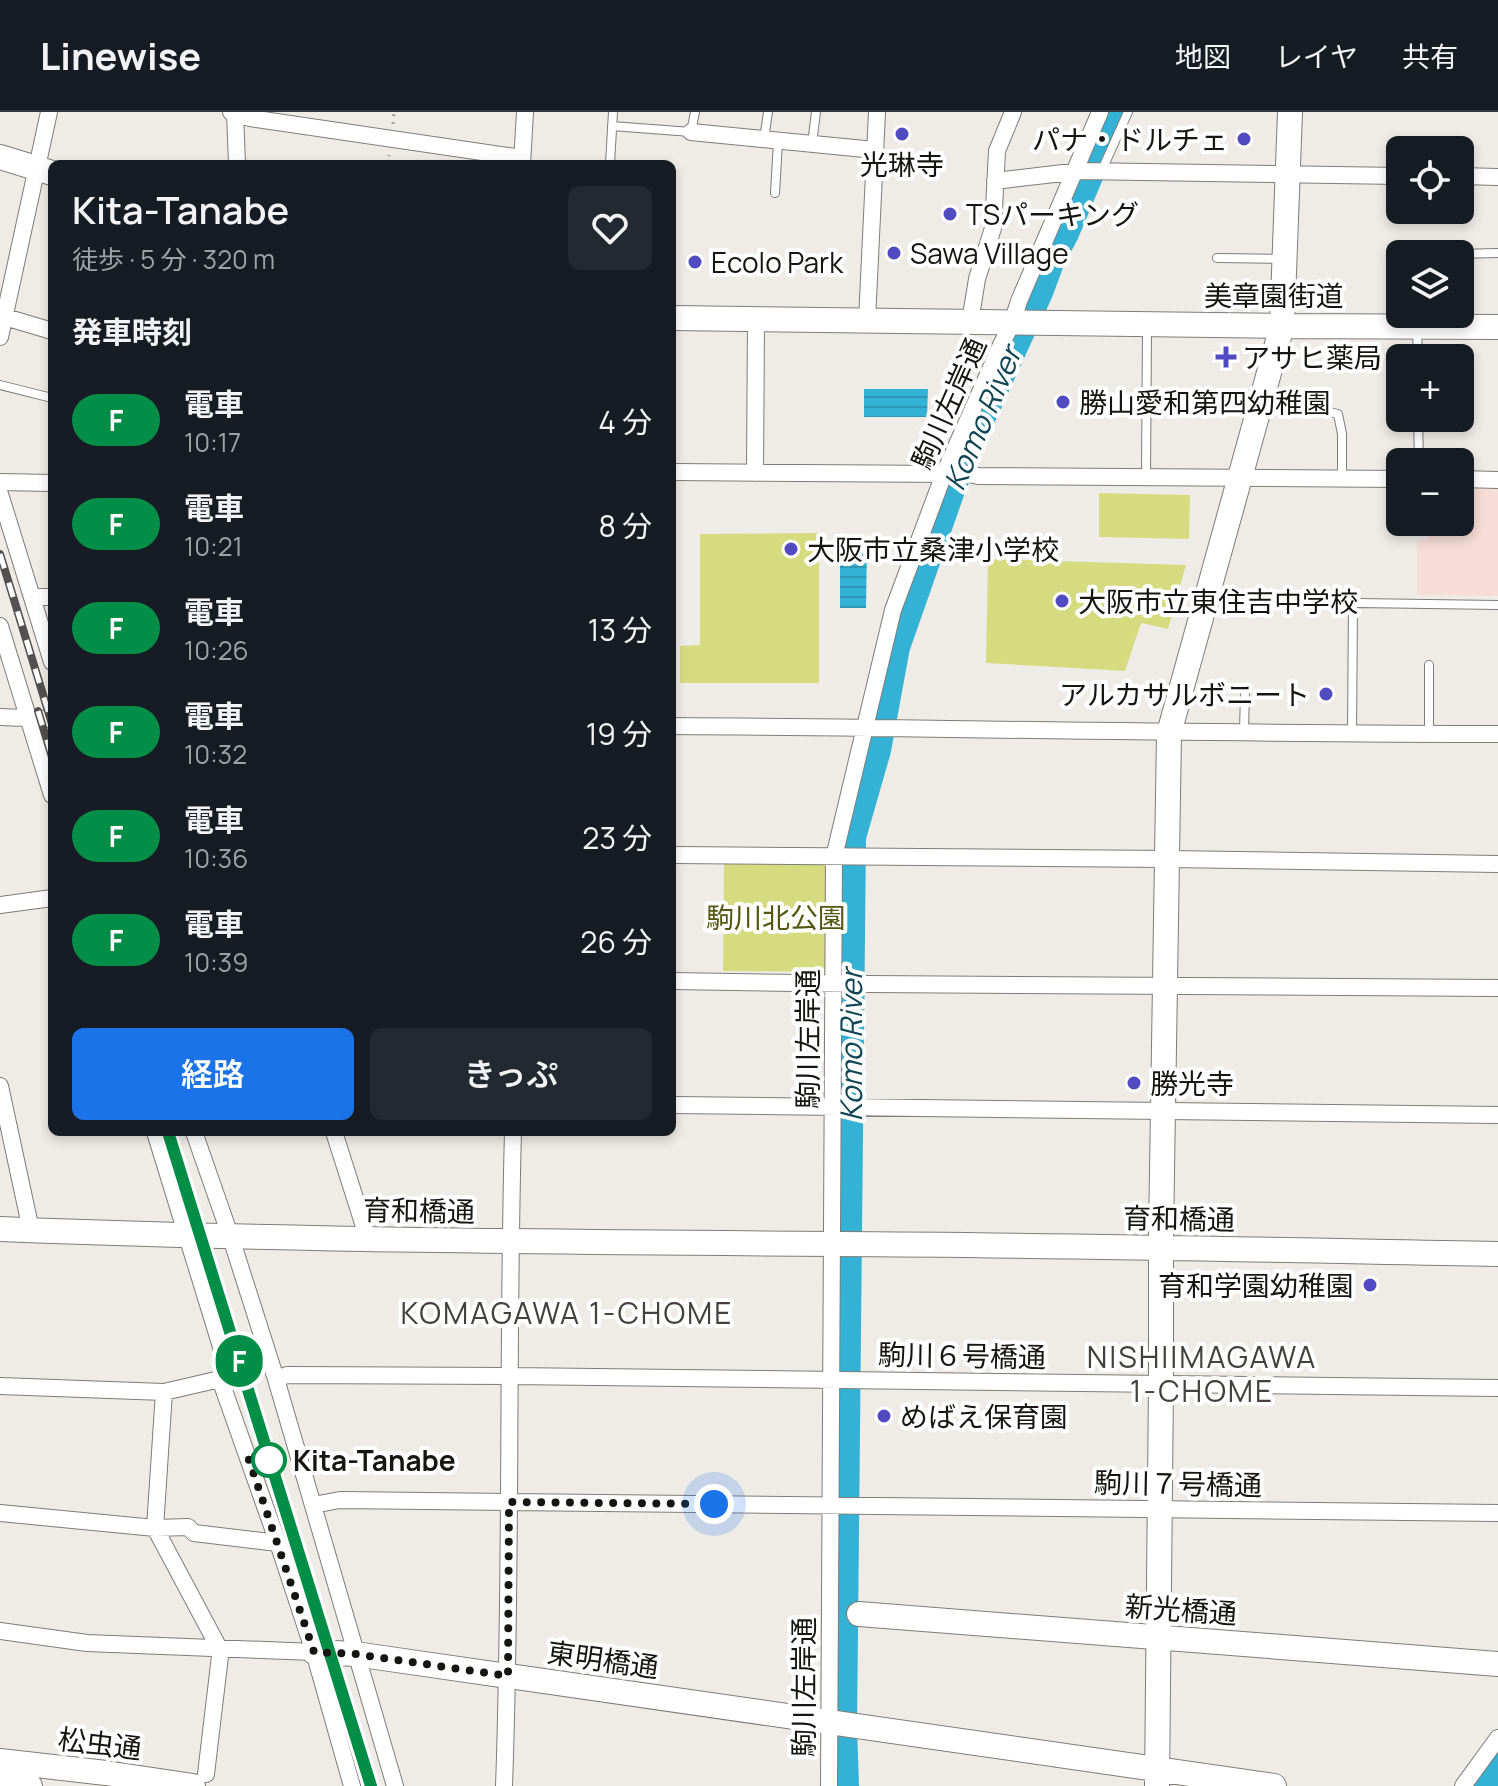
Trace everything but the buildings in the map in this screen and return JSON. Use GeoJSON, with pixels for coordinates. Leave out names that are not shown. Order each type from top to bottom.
{"type":"FeatureCollection","features":[{"type":"Feature","properties":{"kind":"street"},"geometry":{"type":"LineString","coordinates":[[0,337],[44,170],[49,112]]}},
{"type":"Feature","properties":{"kind":"street"},"geometry":{"type":"LineString","coordinates":[[522,160],[525,112]]}},
{"type":"Feature","properties":{"kind":"street"},"geometry":{"type":"LineString","coordinates":[[867,320],[877,112]]}},
{"type":"Feature","properties":{"kind":"street"},"geometry":{"type":"LineString","coordinates":[[970,322],[977,279],[993,228],[997,151],[1013,112]]}},
{"type":"Feature","properties":{"kind":"street","name":"駒川左岸通"},"geometry":{"type":"LineString","coordinates":[[829,1786],[839,1723],[841,1612],[833,1505],[834,1380],[842,1244],[835,1107],[837,857],[893,610],[1001,345],[1016,323],[1019,301],[1100,112]]}},
{"type":"Feature","properties":{"kind":"street"},"geometry":{"type":"LineString","coordinates":[[1157,1777],[1162,1112],[1169,733],[1282,326],[1290,112]]}},
{"type":"Feature","properties":{"kind":"street"},"geometry":{"type":"LineString","coordinates":[[237,160],[234,113],[516,160]]}},
{"type":"Feature","properties":{"kind":"street"},"geometry":{"type":"LineString","coordinates":[[691,132],[875,150]]}},
{"type":"Feature","properties":{"kind":"street"},"geometry":{"type":"LineString","coordinates":[[0,157],[44,170]]}},
{"type":"Feature","properties":{"kind":"street"},"geometry":{"type":"LineString","coordinates":[[995,181],[1077,171],[1386,176]]}},
{"type":"Feature","properties":{"kind":"street"},"geometry":{"type":"LineString","coordinates":[[1474,176],[1498,177]]}},
{"type":"Feature","properties":{"kind":"street"},"geometry":{"type":"LineString","coordinates":[[5,317],[48,330]]}},
{"type":"Feature","properties":{"kind":"street"},"geometry":{"type":"LineString","coordinates":[[676,318],[1016,323]]}},
{"type":"Feature","properties":{"kind":"street"},"geometry":{"type":"LineString","coordinates":[[755,473],[756,319]]}},
{"type":"Feature","properties":{"kind":"street","name":"美章園街道"},"geometry":{"type":"LineString","coordinates":[[1016,323],[1386,326]]}},
{"type":"Feature","properties":{"kind":"street","name":"美章園街道"},"geometry":{"type":"LineString","coordinates":[[1474,324],[1498,327]]}},
{"type":"Feature","properties":{"kind":"street"},"geometry":{"type":"LineString","coordinates":[[676,472],[1386,479]]}},
{"type":"Feature","properties":{"kind":"street"},"geometry":{"type":"LineString","coordinates":[[1474,479],[1498,480]]}},
{"type":"Feature","properties":{"kind":"street"},"geometry":{"type":"LineString","coordinates":[[0,482],[48,483]]}},
{"type":"Feature","properties":{"kind":"street"},"geometry":{"type":"LineString","coordinates":[[0,494],[48,649]]}},
{"type":"Feature","properties":{"kind":"street"},"geometry":{"type":"LineString","coordinates":[[32,597],[48,597]]}},
{"type":"Feature","properties":{"kind":"street"},"geometry":{"type":"LineString","coordinates":[[0,626],[48,781]]}},
{"type":"Feature","properties":{"kind":"street"},"geometry":{"type":"LineString","coordinates":[[0,717],[48,719]]}},
{"type":"Feature","properties":{"kind":"street"},"geometry":{"type":"LineString","coordinates":[[676,726],[1498,734]]}},
{"type":"Feature","properties":{"kind":"street"},"geometry":{"type":"LineString","coordinates":[[676,855],[1498,864]]}},
{"type":"Feature","properties":{"kind":"street"},"geometry":{"type":"LineString","coordinates":[[0,905],[48,899]]}},
{"type":"Feature","properties":{"kind":"street"},"geometry":{"type":"LineString","coordinates":[[676,981],[1498,988]]}},
{"type":"Feature","properties":{"kind":"street"},"geometry":{"type":"LineString","coordinates":[[0,1086],[31,1230]]}},
{"type":"Feature","properties":{"kind":"street"},"geometry":{"type":"LineString","coordinates":[[676,1105],[1498,1115]]}},
{"type":"Feature","properties":{"kind":"street"},"geometry":{"type":"LineString","coordinates":[[156,1136],[226,1363],[220,1379],[314,1652],[352,1786]]}},
{"type":"Feature","properties":{"kind":"street"},"geometry":{"type":"LineString","coordinates":[[195,1136],[276,1379],[395,1786]]}},
{"type":"Feature","properties":{"kind":"street"},"geometry":{"type":"LineString","coordinates":[[335,1136],[368,1239]]}},
{"type":"Feature","properties":{"kind":"street"},"geometry":{"type":"LineString","coordinates":[[504,1786],[508,1676],[513,1136]]}},
{"type":"Feature","properties":{"kind":"street","name":"育和橋通"},"geometry":{"type":"LineString","coordinates":[[0,1229],[231,1238],[1498,1254]]}},
{"type":"Feature","properties":{"kind":"street"},"geometry":{"type":"LineString","coordinates":[[276,1379],[287,1375],[834,1380]]}},
{"type":"Feature","properties":{"kind":"street"},"geometry":{"type":"LineString","coordinates":[[0,1386],[164,1392],[220,1379]]}},
{"type":"Feature","properties":{"kind":"street","name":"駒川６号橋通"},"geometry":{"type":"LineString","coordinates":[[834,1380],[1498,1388]]}},
{"type":"Feature","properties":{"kind":"street"},"geometry":{"type":"LineString","coordinates":[[164,1392],[155,1528],[219,1648],[220,1656],[199,1780]]}},
{"type":"Feature","properties":{"kind":"street"},"geometry":{"type":"LineString","coordinates":[[313,1505],[340,1500],[833,1505]]}},
{"type":"Feature","properties":{"kind":"street","name":"駒川７号橋通"},"geometry":{"type":"LineString","coordinates":[[833,1505],[1498,1513]]}},
{"type":"Feature","properties":{"kind":"street"},"geometry":{"type":"LineString","coordinates":[[0,1513],[155,1528],[188,1527],[194,1533],[278,1543]]}},
{"type":"Feature","properties":{"kind":"street","name":"新光橋通"},"geometry":{"type":"LineString","coordinates":[[841,1612],[1498,1664]]}},
{"type":"Feature","properties":{"kind":"street"},"geometry":{"type":"LineString","coordinates":[[0,1631],[87,1643],[314,1652]]}},
{"type":"Feature","properties":{"kind":"street","name":"東明橋通"},"geometry":{"type":"LineString","coordinates":[[314,1652],[355,1654],[839,1723],[1157,1777],[1274,1786]]}},
{"type":"Feature","properties":{"kind":"street"},"geometry":{"type":"LineString","coordinates":[[1463,1786],[1498,1738]]}},
{"type":"Feature","properties":{"kind":"street","name":"松虫通"},"geometry":{"type":"LineString","coordinates":[[0,1761],[199,1780]]}},
{"type":"Feature","properties":{"kind":"street","name":"松虫通"},"geometry":{"type":"LineString","coordinates":[[0,1783],[30,1786]]}},
{"type":"Feature","properties":{"kind":"lane"},"geometry":{"type":"LineString","coordinates":[[610,160],[613,112]]}},
{"type":"Feature","properties":{"kind":"lane"},"geometry":{"type":"LineString","coordinates":[[612,126],[691,132],[695,112]]}},
{"type":"Feature","properties":{"kind":"lane"},"geometry":{"type":"LineString","coordinates":[[768,112],[775,193]]}},
{"type":"Feature","properties":{"kind":"lane"},"geometry":{"type":"LineString","coordinates":[[812,144],[816,112]]}},
{"type":"Feature","properties":{"kind":"lane"},"geometry":{"type":"LineString","coordinates":[[1100,171],[1128,112]]}},
{"type":"Feature","properties":{"kind":"lane"},"geometry":{"type":"LineString","coordinates":[[1474,254],[1498,253]]}},
{"type":"Feature","properties":{"kind":"lane"},"geometry":{"type":"LineString","coordinates":[[1217,258],[1285,260]]}},
{"type":"Feature","properties":{"kind":"lane"},"geometry":{"type":"LineString","coordinates":[[1146,477],[1147,324]]}},
{"type":"Feature","properties":{"kind":"lane"},"geometry":{"type":"LineString","coordinates":[[0,385],[48,397]]}},
{"type":"Feature","properties":{"kind":"lane"},"geometry":{"type":"LineString","coordinates":[[1260,407],[1321,410],[1338,414],[1342,434],[1342,478]]}},
{"type":"Feature","properties":{"kind":"lane"},"geometry":{"type":"LineString","coordinates":[[1206,601],[1498,605]]}},
{"type":"Feature","properties":{"kind":"lane"},"geometry":{"type":"LineString","coordinates":[[1352,734],[1353,603]]}},
{"type":"Feature","properties":{"kind":"lane"},"geometry":{"type":"LineString","coordinates":[[1429,665],[1429,734]]}},
{"type":"Feature","properties":{"kind":"lane"},"geometry":{"type":"LineString","coordinates":[[1244,733],[1245,690]]}},
{"type":"Feature","properties":{"kind":"shaded area"},"geometry":{"type":"Polygon","coordinates":[[[1474,487],[1498,488],[1498,596],[1417,595],[1417,540],[1427,540],[1427,536],[1474,536],[1474,487]]]}},
{"type":"Feature","properties":{"kind":"green space"},"geometry":{"type":"Polygon","coordinates":[[[1099,493],[1190,495],[1189,539],[1099,537],[1099,493]]]}},
{"type":"Feature","properties":{"kind":"green space"},"geometry":{"type":"Polygon","coordinates":[[[819,533],[819,683],[680,683],[680,646],[700,645],[700,534],[819,533]]]}},
{"type":"Feature","properties":{"kind":"green space"},"geometry":{"type":"Polygon","coordinates":[[[988,559],[1186,565],[1168,629],[1141,623],[1125,671],[986,663],[988,559]]]}},
{"type":"Feature","properties":{"kind":"green space","name":"駒川北公園"},"geometry":{"type":"Polygon","coordinates":[[[724,862],[828,863],[828,972],[723,971],[724,862]]]}},
{"type":"Feature","properties":{"kind":"water"},"geometry":{"type":"Polygon","coordinates":[[[864,389],[928,389],[927,417],[864,417],[864,389]]]}},
{"type":"Feature","properties":{"kind":"water"},"geometry":{"type":"Polygon","coordinates":[[[840,546],[867,546],[866,608],[840,608],[840,546]]]}},
{"type":"Feature","properties":{"kind":"waterway","name":"Komo River"},"geometry":{"type":"LineString","coordinates":[[844,1786],[842,1728],[851,837],[876,750],[895,647],[950,490],[1115,112]]}},
{"type":"Feature","properties":{"kind":"waterway"},"geometry":{"type":"LineString","coordinates":[[1482,1786],[1498,1764]]}},
{"type":"Feature","properties":{"kind":"railway"},"geometry":{"type":"LineString","coordinates":[[0,554],[48,711]]}},
{"type":"Feature","properties":{"kind":"railway"},"geometry":{"type":"LineString","coordinates":[[38,711],[48,744]]}},
{"type":"Feature","properties":{"kind":"railway"},"geometry":{"type":"LineString","coordinates":[[169,1136],[371,1786]]}},
{"type":"Feature","properties":{"kind":"train","name":"F"},"geometry":{"type":"LineString","coordinates":[[169,1136],[371,1786]]}},
{"type":"Feature","properties":{"kind":"place","name":"光琳寺"},"geometry":{"type":"Point","coordinates":[902,134]}},
{"type":"Feature","properties":{"kind":"place","name":"パナ・ドルチェ"},"geometry":{"type":"Point","coordinates":[1244,139]}},
{"type":"Feature","properties":{"kind":"place","name":"TSパーキング"},"geometry":{"type":"Point","coordinates":[950,214]}},
{"type":"Feature","properties":{"kind":"place","name":"Sawa Village"},"geometry":{"type":"Point","coordinates":[894,253]}},
{"type":"Feature","properties":{"kind":"place","name":"Ecolo Park"},"geometry":{"type":"Point","coordinates":[695,262]}},
{"type":"Feature","properties":{"kind":"place","name":"アサヒ薬局"},"geometry":{"type":"Point","coordinates":[1226,357]}},
{"type":"Feature","properties":{"kind":"place","name":"勝山愛和第四幼稚園"},"geometry":{"type":"Point","coordinates":[1063,402]}},
{"type":"Feature","properties":{"kind":"place","name":"大阪市立桑津小学校"},"geometry":{"type":"Point","coordinates":[791,549]}},
{"type":"Feature","properties":{"kind":"place","name":"大阪市立東住吉中学校"},"geometry":{"type":"Point","coordinates":[1062,601]}},
{"type":"Feature","properties":{"kind":"place","name":"アルカサルボニート"},"geometry":{"type":"Point","coordinates":[1326,694]}},
{"type":"Feature","properties":{"kind":"place","name":"勝光寺"},"geometry":{"type":"Point","coordinates":[1134,1083]}},
{"type":"Feature","properties":{"kind":"place","name":"育和学園幼稚園"},"geometry":{"type":"Point","coordinates":[1370,1285]}},
{"type":"Feature","properties":{"kind":"place","name":"めばえ保育園"},"geometry":{"type":"Point","coordinates":[884,1416]}},
{"type":"Feature","properties":{"kind":"place","name":"Kita-Tanabe"},"geometry":{"type":"Point","coordinates":[269,1460]}},
{"type":"Feature","properties":{"kind":"district","name":"KOMAGAWA 1-CHOME"},"geometry":{"type":"Point","coordinates":[567,1312]}},
{"type":"Feature","properties":{"kind":"district","name":"NISHIIMAGAWA 1-CHOME"},"geometry":{"type":"Point","coordinates":[1202,1373]}},
{"type":"Feature","properties":{"kind":"route"},"geometry":{"type":"LineString","coordinates":[[269,1460],[247,1454],[314,1652],[355,1654],[508,1676],[509,1502],[714,1504]]}}]}
